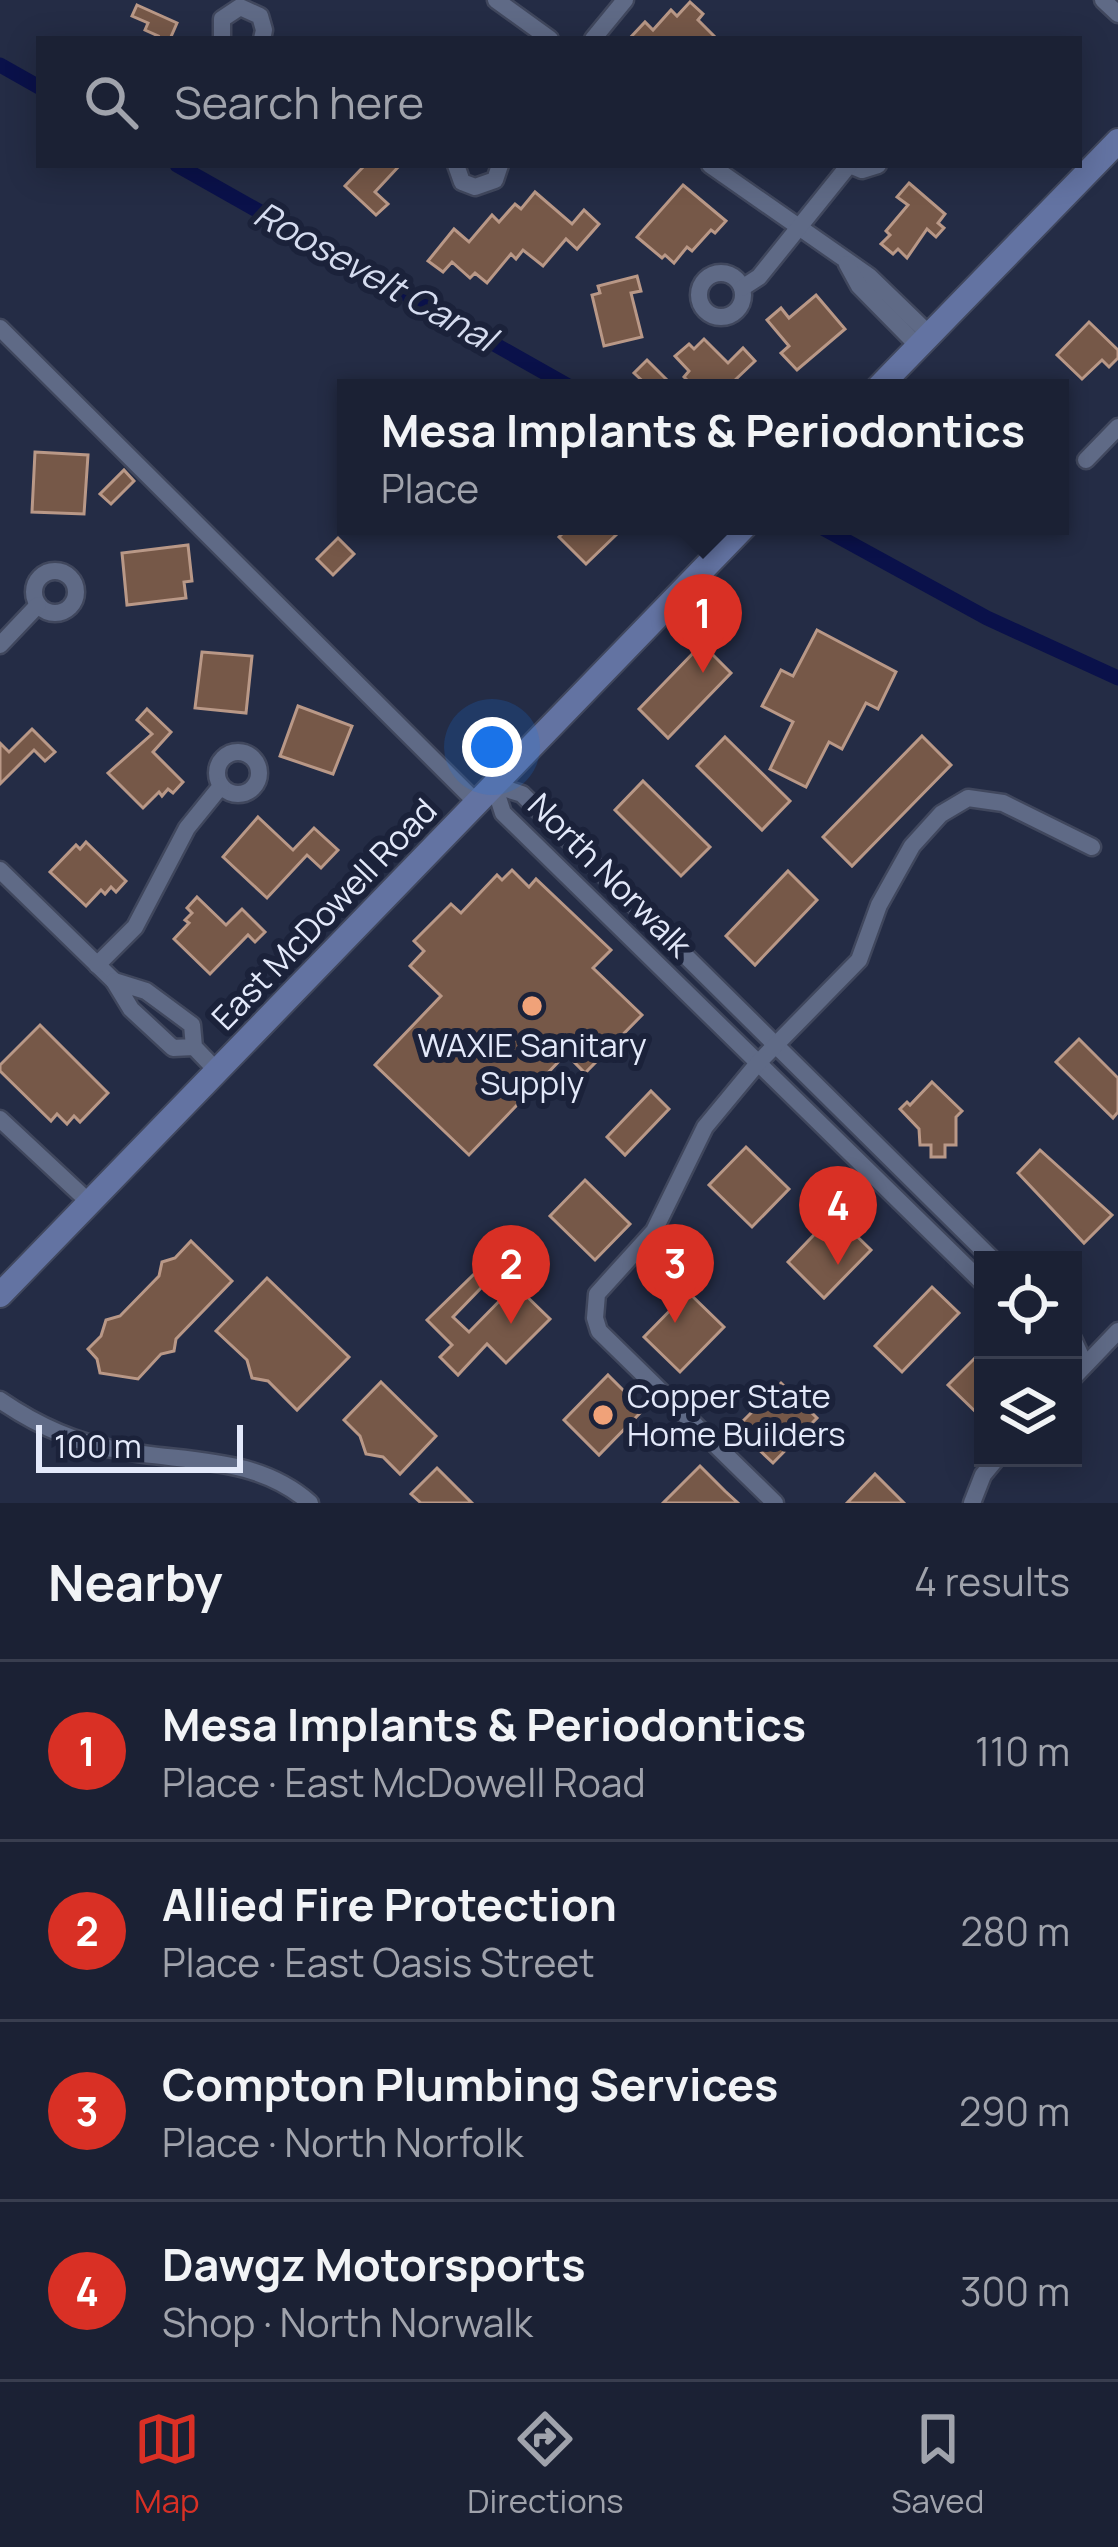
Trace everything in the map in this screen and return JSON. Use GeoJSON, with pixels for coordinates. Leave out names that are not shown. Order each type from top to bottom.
{"type":"FeatureCollection","features":[{"type":"Feature","properties":{"kind":"main road"},"geometry":{"type":"LineString","coordinates":[[887,379],[1118,141]]}},
{"type":"Feature","properties":{"kind":"main road","name":"East McDowell Road"},"geometry":{"type":"LineString","coordinates":[[0,1295],[736,535]]}},
{"type":"Feature","properties":{"kind":"street"},"geometry":{"type":"LineString","coordinates":[[496,0],[546,36]]}},
{"type":"Feature","properties":{"kind":"street"},"geometry":{"type":"LineString","coordinates":[[595,36],[625,0]]}},
{"type":"Feature","properties":{"kind":"street"},"geometry":{"type":"LineString","coordinates":[[1103,0],[1118,14]]}},
{"type":"Feature","properties":{"kind":"street"},"geometry":{"type":"LineString","coordinates":[[222,36],[220,26],[227,13],[263,6],[262,36]]}},
{"type":"Feature","properties":{"kind":"street"},"geometry":{"type":"LineString","coordinates":[[457,168],[462,182],[475,188],[495,180],[499,168]]}},
{"type":"Feature","properties":{"kind":"street"},"geometry":{"type":"LineString","coordinates":[[714,168],[869,276],[924,341]]}},
{"type":"Feature","properties":{"kind":"street"},"geometry":{"type":"LineString","coordinates":[[742,288],[759,277],[847,168]]}},
{"type":"Feature","properties":{"kind":"street","name":"North Norwalk"},"geometry":{"type":"LineString","coordinates":[[0,328],[502,813],[984,1251]]}},
{"type":"Feature","properties":{"kind":"street"},"geometry":{"type":"LineString","coordinates":[[1086,460],[1118,427]]}},
{"type":"Feature","properties":{"kind":"street"},"geometry":{"type":"LineString","coordinates":[[0,645],[38,605]]}},
{"type":"Feature","properties":{"kind":"street"},"geometry":{"type":"LineString","coordinates":[[97,965],[135,927],[187,828],[221,786]]}},
{"type":"Feature","properties":{"kind":"street","name":"North Norwalk"},"geometry":{"type":"LineString","coordinates":[[486,794],[522,794],[974,1274]]}},
{"type":"Feature","properties":{"kind":"street"},"geometry":{"type":"LineString","coordinates":[[775,1503],[599,1331],[597,1294],[654,1231],[705,1127],[859,960],[879,905],[912,846],[941,814],[968,798],[1003,803],[1092,848]]}},
{"type":"Feature","properties":{"kind":"street"},"geometry":{"type":"LineString","coordinates":[[0,870],[114,982],[131,1009],[173,1048],[194,1048]]}},
{"type":"Feature","properties":{"kind":"street"},"geometry":{"type":"LineString","coordinates":[[114,982],[146,991],[192,1025],[194,1048],[217,1071]]}},
{"type":"Feature","properties":{"kind":"street"},"geometry":{"type":"LineString","coordinates":[[0,1119],[90,1203]]}},
{"type":"Feature","properties":{"kind":"street"},"geometry":{"type":"LineString","coordinates":[[936,1237],[951,1219]]}},
{"type":"Feature","properties":{"kind":"street"},"geometry":{"type":"LineString","coordinates":[[1082,1363],[1118,1331]]}},
{"type":"Feature","properties":{"kind":"street"},"geometry":{"type":"LineString","coordinates":[[0,1400],[38,1423],[89,1444],[238,1465],[272,1476],[310,1503]]}},
{"type":"Feature","properties":{"kind":"street"},"geometry":{"type":"LineString","coordinates":[[972,1503],[990,1467]]}},
{"type":"Feature","properties":{"kind":"building"},"geometry":{"type":"Polygon","coordinates":[[[690,2],[703,14],[698,20],[714,36],[632,36],[645,22],[653,30],[671,10],[677,16],[690,2]]]}},
{"type":"Feature","properties":{"kind":"building"},"geometry":{"type":"Polygon","coordinates":[[[137,5],[177,23],[171,36],[158,36],[145,30],[148,23],[132,16],[137,5]]]}},
{"type":"Feature","properties":{"kind":"building"},"geometry":{"type":"Polygon","coordinates":[[[362,168],[397,168],[375,192],[388,204],[376,215],[345,186],[362,168]]]}},
{"type":"Feature","properties":{"kind":"building"},"geometry":{"type":"Polygon","coordinates":[[[909,183],[945,214],[938,223],[944,228],[936,237],[927,229],[907,258],[898,249],[893,254],[881,244],[908,205],[897,197],[909,183]]]}},
{"type":"Feature","properties":{"kind":"building"},"geometry":{"type":"Polygon","coordinates":[[[683,185],[726,221],[692,251],[687,247],[674,263],[637,237],[683,185]]]}},
{"type":"Feature","properties":{"kind":"building"},"geometry":{"type":"Polygon","coordinates":[[[535,192],[572,224],[584,210],[599,224],[577,249],[566,239],[543,266],[523,250],[516,259],[511,254],[487,283],[475,273],[470,278],[452,262],[443,272],[428,261],[454,229],[469,242],[492,215],[499,222],[515,204],[521,209],[535,192]]]}},
{"type":"Feature","properties":{"kind":"building"},"geometry":{"type":"Polygon","coordinates":[[[637,276],[641,291],[631,293],[642,337],[604,346],[592,295],[600,293],[598,286],[637,276]]]}},
{"type":"Feature","properties":{"kind":"building"},"geometry":{"type":"Polygon","coordinates":[[[816,295],[845,329],[797,370],[781,353],[789,346],[767,320],[781,308],[789,318],[816,295]]]}},
{"type":"Feature","properties":{"kind":"building"},"geometry":{"type":"Polygon","coordinates":[[[1089,322],[1118,350],[1118,358],[1109,367],[1102,360],[1082,379],[1057,355],[1089,322]]]}},
{"type":"Feature","properties":{"kind":"building"},"geometry":{"type":"Polygon","coordinates":[[[704,339],[728,363],[743,348],[755,361],[736,379],[686,379],[689,371],[675,356],[689,344],[694,349],[704,339]]]}},
{"type":"Feature","properties":{"kind":"building"},"geometry":{"type":"Polygon","coordinates":[[[647,360],[666,379],[640,379],[634,373],[647,360]]]}},
{"type":"Feature","properties":{"kind":"building"},"geometry":{"type":"Polygon","coordinates":[[[35,452],[88,455],[84,514],[32,512],[35,452]]]}},
{"type":"Feature","properties":{"kind":"building"},"geometry":{"type":"Polygon","coordinates":[[[124,470],[134,481],[111,504],[100,494],[124,470]]]}},
{"type":"Feature","properties":{"kind":"building"},"geometry":{"type":"Polygon","coordinates":[[[561,535],[616,535],[586,564],[561,535]]]}},
{"type":"Feature","properties":{"kind":"building"},"geometry":{"type":"Polygon","coordinates":[[[338,538],[354,554],[333,575],[317,559],[338,538]]]}},
{"type":"Feature","properties":{"kind":"building"},"geometry":{"type":"Polygon","coordinates":[[[188,545],[192,581],[184,582],[186,598],[127,605],[122,553],[188,545]]]}},
{"type":"Feature","properties":{"kind":"building"},"geometry":{"type":"Polygon","coordinates":[[[817,630],[896,672],[878,709],[866,703],[842,749],[829,742],[806,787],[770,769],[793,722],[762,706],[781,670],[793,676],[817,630]]]}},
{"type":"Feature","properties":{"kind":"building"},"geometry":{"type":"Polygon","coordinates":[[[702,644],[731,673],[668,738],[639,709],[702,644]]]}},
{"type":"Feature","properties":{"kind":"building"},"geometry":{"type":"Polygon","coordinates":[[[202,652],[252,656],[246,713],[195,708],[202,652]]]}},
{"type":"Feature","properties":{"kind":"building"},"geometry":{"type":"Polygon","coordinates":[[[298,706],[352,726],[333,774],[280,756],[298,706]]]}},
{"type":"Feature","properties":{"kind":"building"},"geometry":{"type":"Polygon","coordinates":[[[147,709],[171,732],[153,752],[183,782],[173,793],[168,789],[162,796],[159,792],[143,808],[108,773],[152,734],[137,720],[147,709]]]}},
{"type":"Feature","properties":{"kind":"building"},"geometry":{"type":"Polygon","coordinates":[[[32,729],[55,752],[45,761],[34,750],[0,784],[0,743],[9,752],[32,729]]]}},
{"type":"Feature","properties":{"kind":"building"},"geometry":{"type":"Polygon","coordinates":[[[922,736],[951,765],[852,866],[823,837],[922,736]]]}},
{"type":"Feature","properties":{"kind":"building"},"geometry":{"type":"Polygon","coordinates":[[[725,737],[790,801],[762,830],[697,766],[725,737]]]}},
{"type":"Feature","properties":{"kind":"building"},"geometry":{"type":"Polygon","coordinates":[[[643,781],[710,847],[681,876],[615,810],[643,781]]]}},
{"type":"Feature","properties":{"kind":"building"},"geometry":{"type":"Polygon","coordinates":[[[258,817],[293,850],[314,828],[338,850],[321,868],[307,855],[267,898],[223,857],[258,817]]]}},
{"type":"Feature","properties":{"kind":"building"},"geometry":{"type":"Polygon","coordinates":[[[86,842],[126,881],[116,892],[111,887],[105,894],[101,890],[86,906],[50,872],[76,845],[80,849],[86,842]]]}},
{"type":"Feature","properties":{"kind":"building","name":"WAXIE Sanitary Supply"},"geometry":{"type":"Polygon","coordinates":[[[512,870],[529,887],[536,879],[611,950],[593,968],[642,1015],[585,1073],[566,1054],[469,1155],[375,1065],[441,996],[410,966],[424,951],[414,941],[451,904],[461,913],[497,875],[502,880],[512,870]]]}},
{"type":"Feature","properties":{"kind":"building"},"geometry":{"type":"Polygon","coordinates":[[[788,871],[817,900],[755,965],[726,936],[788,871]]]}},
{"type":"Feature","properties":{"kind":"building"},"geometry":{"type":"Polygon","coordinates":[[[197,897],[226,925],[242,909],[265,932],[255,942],[248,935],[210,974],[174,939],[189,923],[185,920],[192,913],[187,908],[197,897]]]}},
{"type":"Feature","properties":{"kind":"building"},"geometry":{"type":"Polygon","coordinates":[[[40,1025],[108,1093],[80,1122],[74,1116],[67,1124],[57,1114],[51,1121],[0,1071],[0,1065],[40,1025]]]}},
{"type":"Feature","properties":{"kind":"building"},"geometry":{"type":"Polygon","coordinates":[[[1079,1039],[1118,1078],[1118,1112],[1113,1118],[1056,1062],[1079,1039]]]}},
{"type":"Feature","properties":{"kind":"building"},"geometry":{"type":"Polygon","coordinates":[[[932,1082],[962,1111],[956,1117],[956,1145],[945,1145],[945,1157],[931,1157],[931,1145],[920,1145],[919,1129],[900,1109],[932,1082]]]}},
{"type":"Feature","properties":{"kind":"building"},"geometry":{"type":"Polygon","coordinates":[[[651,1091],[669,1109],[625,1155],[607,1137],[651,1091]]]}},
{"type":"Feature","properties":{"kind":"building"},"geometry":{"type":"Polygon","coordinates":[[[746,1147],[789,1189],[752,1227],[709,1185],[746,1147]]]}},
{"type":"Feature","properties":{"kind":"building"},"geometry":{"type":"Polygon","coordinates":[[[1040,1150],[1112,1215],[1084,1243],[1018,1173],[1040,1150]]]}},
{"type":"Feature","properties":{"kind":"building"},"geometry":{"type":"Polygon","coordinates":[[[585,1180],[630,1224],[595,1260],[550,1216],[585,1180]]]}},
{"type":"Feature","properties":{"kind":"building"},"geometry":{"type":"Polygon","coordinates":[[[834,1214],[871,1250],[824,1298],[788,1262],[834,1214]]]}},
{"type":"Feature","properties":{"kind":"building"},"geometry":{"type":"Polygon","coordinates":[[[510,1239],[534,1262],[526,1271],[511,1257],[453,1317],[469,1332],[515,1285],[550,1319],[506,1363],[487,1344],[458,1375],[440,1357],[452,1345],[427,1320],[510,1239]]]}},
{"type":"Feature","properties":{"kind":"building"},"geometry":{"type":"Polygon","coordinates":[[[191,1241],[232,1281],[176,1339],[174,1351],[161,1354],[138,1379],[100,1373],[88,1349],[101,1336],[106,1320],[120,1316],[159,1276],[162,1262],[175,1258],[191,1241]]]}},
{"type":"Feature","properties":{"kind":"building"},"geometry":{"type":"Polygon","coordinates":[[[267,1278],[349,1357],[297,1410],[268,1381],[252,1378],[247,1360],[216,1331],[267,1278]]]}},
{"type":"Feature","properties":{"kind":"building"},"geometry":{"type":"Polygon","coordinates":[[[932,1287],[959,1313],[902,1372],[875,1346],[932,1287]]]}},
{"type":"Feature","properties":{"kind":"building"},"geometry":{"type":"Polygon","coordinates":[[[688,1292],[724,1327],[680,1372],[644,1337],[688,1292]]]}},
{"type":"Feature","properties":{"kind":"building"},"geometry":{"type":"Polygon","coordinates":[[[974,1359],[974,1410],[948,1385],[974,1359]]]}},
{"type":"Feature","properties":{"kind":"building","name":"Copper State Home Builders"},"geometry":{"type":"Polygon","coordinates":[[[608,1375],[643,1410],[599,1455],[564,1420],[608,1375]]]}},
{"type":"Feature","properties":{"kind":"building"},"geometry":{"type":"Polygon","coordinates":[[[381,1382],[436,1436],[400,1474],[383,1457],[366,1454],[360,1436],[344,1420],[381,1382]]]}},
{"type":"Feature","properties":{"kind":"building"},"geometry":{"type":"Polygon","coordinates":[[[781,1383],[817,1418],[773,1463],[736,1428],[781,1383]]]}},
{"type":"Feature","properties":{"kind":"building"},"geometry":{"type":"Polygon","coordinates":[[[700,1466],[725,1491],[738,1503],[663,1503],[700,1466]]]}},
{"type":"Feature","properties":{"kind":"building"},"geometry":{"type":"Polygon","coordinates":[[[437,1468],[472,1503],[421,1503],[411,1494],[437,1468]]]}},
{"type":"Feature","properties":{"kind":"building"},"geometry":{"type":"Polygon","coordinates":[[[875,1474],[904,1503],[847,1503],[875,1474]]]}},
{"type":"Feature","properties":{"kind":"waterway","name":"Roosevelt Canal"},"geometry":{"type":"LineString","coordinates":[[0,65],[36,85]]}},
{"type":"Feature","properties":{"kind":"waterway","name":"Roosevelt Canal"},"geometry":{"type":"LineString","coordinates":[[182,168],[556,379]]}},
{"type":"Feature","properties":{"kind":"waterway","name":"Roosevelt Canal"},"geometry":{"type":"LineString","coordinates":[[835,535],[987,618],[1118,678]]}},
{"type":"Feature","properties":{"kind":"place","name":"Mesa Implants & Periodontics"},"geometry":{"type":"Point","coordinates":[703,673]}},
{"type":"Feature","properties":{"kind":"place","name":"WAXIE Sanitary Supply"},"geometry":{"type":"Point","coordinates":[532,1006]}},
{"type":"Feature","properties":{"kind":"place","name":"Dawgz Motorsports"},"geometry":{"type":"Point","coordinates":[838,1265]}},
{"type":"Feature","properties":{"kind":"place","name":"Compton Plumbing Services"},"geometry":{"type":"Point","coordinates":[675,1323]}},
{"type":"Feature","properties":{"kind":"place","name":"Allied Fire Protection"},"geometry":{"type":"Point","coordinates":[511,1324]}},
{"type":"Feature","properties":{"kind":"place","name":"Copper State Home Builders"},"geometry":{"type":"Point","coordinates":[603,1415]}}]}
